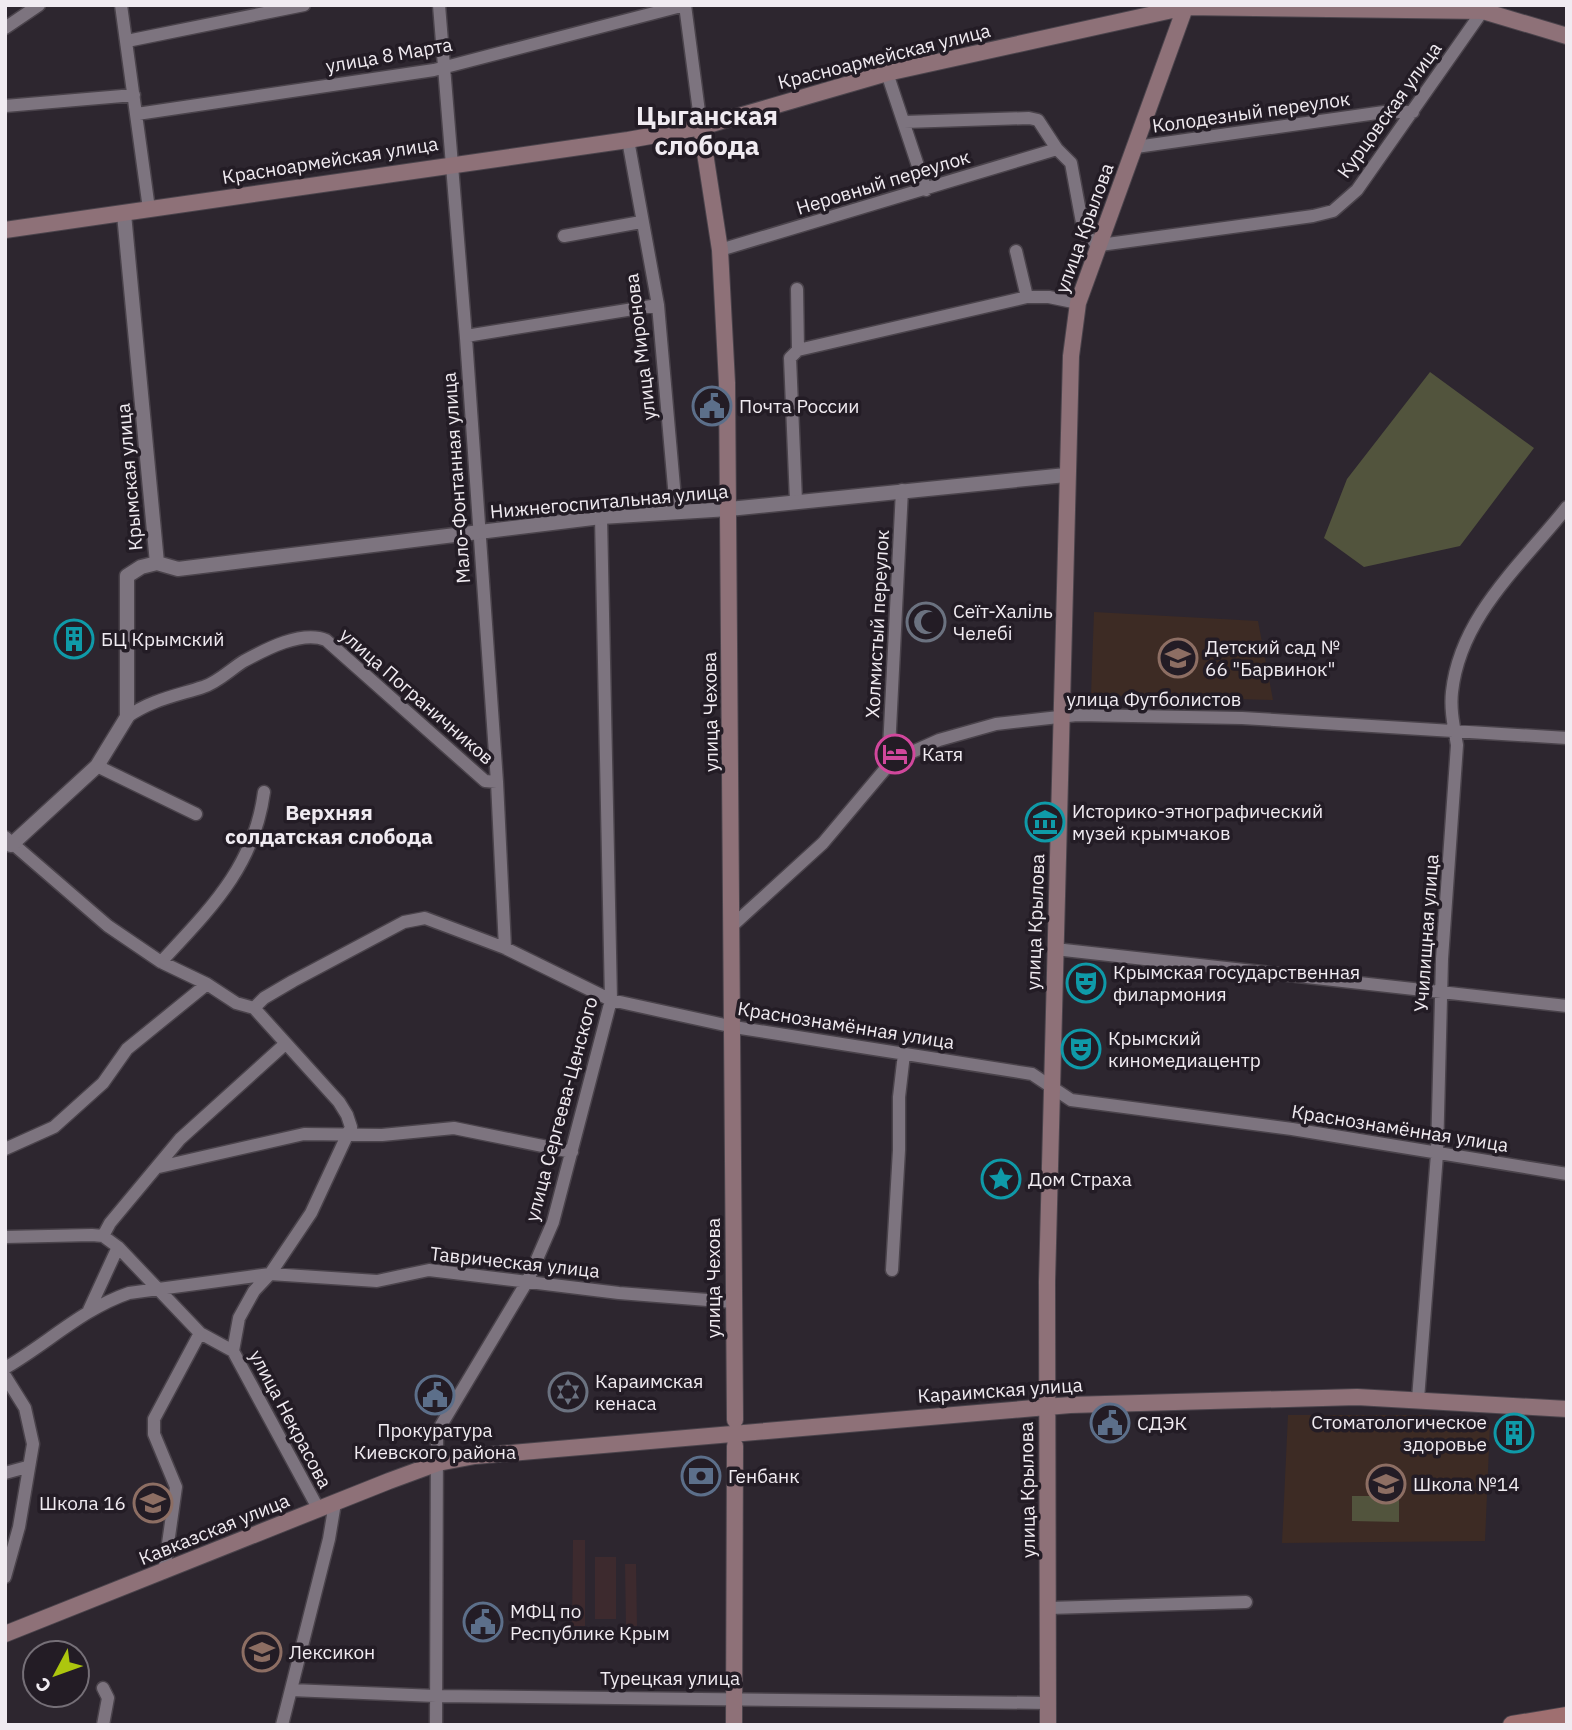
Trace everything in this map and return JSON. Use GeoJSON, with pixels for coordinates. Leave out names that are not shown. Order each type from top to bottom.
{"type":"FeatureCollection","features":[{"type":"Feature","properties":{"kind":"main road","name":"Красноармейская улица"},"geometry":{"type":"LineString","coordinates":[[5,230],[628,140],[701,127],[887,73],[1186,6],[1484,8],[1567,36]]}},
{"type":"Feature","properties":{"kind":"main road","name":"улица Крылова"},"geometry":{"type":"LineString","coordinates":[[1048,1725],[1047,1282],[1071,356],[1078,303],[1186,6]]}},
{"type":"Feature","properties":{"kind":"main road","name":"улица Чехова"},"geometry":{"type":"LineString","coordinates":[[701,127],[720,250],[729,509],[735,1420]]}},
{"type":"Feature","properties":{"kind":"main road","name":"Караимская улица"},"geometry":{"type":"LineString","coordinates":[[438,1463],[641,1441],[1047,1407],[1198,1399],[1418,1399],[1567,1409]]}},
{"type":"Feature","properties":{"kind":"main road"},"geometry":{"type":"LineString","coordinates":[[734,1725],[735,1446]]}},
{"type":"Feature","properties":{"kind":"main road","name":"Кавказская улица"},"geometry":{"type":"LineString","coordinates":[[5,1634],[438,1463]]}},
{"type":"Feature","properties":{"kind":"main road"},"geometry":{"type":"LineString","coordinates":[[1512,1725],[1567,1717]]}},
{"type":"Feature","properties":{"kind":"street"},"geometry":{"type":"LineString","coordinates":[[5,28],[39,5]]}},
{"type":"Feature","properties":{"kind":"street"},"geometry":{"type":"LineString","coordinates":[[121,5],[149,209]]}},
{"type":"Feature","properties":{"kind":"street"},"geometry":{"type":"LineString","coordinates":[[127,41],[304,5]]}},
{"type":"Feature","properties":{"kind":"street","name":"Мало-Фонтанная улица"},"geometry":{"type":"LineString","coordinates":[[439,5],[466,336],[497,782],[505,948]]}},
{"type":"Feature","properties":{"kind":"street","name":"улица 8 Марта"},"geometry":{"type":"LineString","coordinates":[[137,114],[434,70],[685,5]]}},
{"type":"Feature","properties":{"kind":"street","name":"улица Чехова"},"geometry":{"type":"LineString","coordinates":[[685,5],[701,127]]}},
{"type":"Feature","properties":{"kind":"street","name":"Курцовская улица"},"geometry":{"type":"LineString","coordinates":[[1100,245],[1313,216],[1332,211],[1357,190],[1484,8]]}},
{"type":"Feature","properties":{"kind":"street"},"geometry":{"type":"LineString","coordinates":[[887,73],[926,190]]}},
{"type":"Feature","properties":{"kind":"street"},"geometry":{"type":"LineString","coordinates":[[5,106],[134,95]]}},
{"type":"Feature","properties":{"kind":"street","name":"Колодезный переулок"},"geometry":{"type":"LineString","coordinates":[[1136,147],[1384,112],[1413,112]]}},
{"type":"Feature","properties":{"kind":"street"},"geometry":{"type":"LineString","coordinates":[[904,122],[1034,118],[1041,123],[1057,149],[1071,163],[1083,228],[1087,236],[1100,245]]}},
{"type":"Feature","properties":{"kind":"street","name":"улица Миронова"},"geometry":{"type":"LineString","coordinates":[[628,140],[658,305],[676,510]]}},
{"type":"Feature","properties":{"kind":"street","name":"Неровный переулок"},"geometry":{"type":"LineString","coordinates":[[720,250],[1057,149]]}},
{"type":"Feature","properties":{"kind":"street","name":"Крымская улица"},"geometry":{"type":"LineString","coordinates":[[124,214],[157,563],[127,576],[127,717]]}},
{"type":"Feature","properties":{"kind":"street"},"geometry":{"type":"LineString","coordinates":[[564,236],[641,222]]}},
{"type":"Feature","properties":{"kind":"street"},"geometry":{"type":"LineString","coordinates":[[1016,251],[1027,297]]}},
{"type":"Feature","properties":{"kind":"street"},"geometry":{"type":"LineString","coordinates":[[797,289],[798,350]]}},
{"type":"Feature","properties":{"kind":"street"},"geometry":{"type":"LineString","coordinates":[[796,501],[790,358],[798,350],[1027,297],[1049,297],[1078,303]]}},
{"type":"Feature","properties":{"kind":"street"},"geometry":{"type":"LineString","coordinates":[[466,336],[658,305]]}},
{"type":"Feature","properties":{"kind":"street","name":"Нижнегоспитальная улица"},"geometry":{"type":"LineString","coordinates":[[157,563],[178,569],[601,517],[676,510],[729,509],[1066,475]]}},
{"type":"Feature","properties":{"kind":"street","name":"Холмистый переулок"},"geometry":{"type":"LineString","coordinates":[[892,761],[889,749],[902,490]]}},
{"type":"Feature","properties":{"kind":"street","name":"Училищная улица"},"geometry":{"type":"LineString","coordinates":[[1418,1399],[1437,1154],[1441,994],[1457,745],[1452,692],[1458,658],[1472,625],[1567,507]]}},
{"type":"Feature","properties":{"kind":"street","name":"улица Сергеева-Ценского"},"geometry":{"type":"LineString","coordinates":[[436,1725],[437,1432],[528,1280],[553,1222],[611,1000],[601,517]]}},
{"type":"Feature","properties":{"kind":"street","name":"улица Пограничников"},"geometry":{"type":"LineString","coordinates":[[7,843],[97,766],[127,717],[160,699],[204,687],[246,661],[303,637],[315,636],[326,640],[485,781],[497,782]]}},
{"type":"Feature","properties":{"kind":"street","name":"улица Футболистов"},"geometry":{"type":"LineString","coordinates":[[733,925],[823,843],[892,761],[939,740],[981,727],[1060,718],[1242,718],[1567,738]]}},
{"type":"Feature","properties":{"kind":"street"},"geometry":{"type":"LineString","coordinates":[[97,766],[196,814]]}},
{"type":"Feature","properties":{"kind":"street"},"geometry":{"type":"LineString","coordinates":[[161,962],[221,897],[242,866],[261,815],[264,792]]}},
{"type":"Feature","properties":{"kind":"street"},"geometry":{"type":"LineString","coordinates":[[7,843],[108,926],[161,962],[206,984],[236,1003],[254,1008],[348,1115],[351,1127],[348,1136],[311,1213],[270,1274],[254,1291],[239,1318],[233,1351]]}},
{"type":"Feature","properties":{"kind":"street","name":"Краснознамённая улица"},"geometry":{"type":"LineString","coordinates":[[254,1008],[274,992],[404,922],[425,918],[505,948],[611,1000],[734,1027],[1032,1074],[1071,1100],[1292,1129],[1567,1174]]}},
{"type":"Feature","properties":{"kind":"street"},"geometry":{"type":"LineString","coordinates":[[1055,950],[1567,1006]]}},
{"type":"Feature","properties":{"kind":"street"},"geometry":{"type":"LineString","coordinates":[[5,1149],[54,1128],[103,1083],[127,1049],[206,984]]}},
{"type":"Feature","properties":{"kind":"street"},"geometry":{"type":"LineString","coordinates":[[5,1237],[103,1236],[110,1223],[180,1139],[284,1045]]}},
{"type":"Feature","properties":{"kind":"street"},"geometry":{"type":"LineString","coordinates":[[892,1270],[900,1150],[899,1097],[904,1054]]}},
{"type":"Feature","properties":{"kind":"street"},"geometry":{"type":"LineString","coordinates":[[159,1167],[304,1134],[348,1136],[454,1128],[572,1152]]}},
{"type":"Feature","properties":{"kind":"street","name":"улица Некрасова"},"geometry":{"type":"LineString","coordinates":[[103,1236],[118,1247],[200,1333],[233,1351],[318,1510]]}},
{"type":"Feature","properties":{"kind":"street"},"geometry":{"type":"LineString","coordinates":[[89,1310],[118,1247]]}},
{"type":"Feature","properties":{"kind":"street","name":"Таврическая улица"},"geometry":{"type":"LineString","coordinates":[[5,1368],[89,1310],[129,1293],[270,1274],[377,1281],[429,1270],[619,1293],[733,1302]]}},
{"type":"Feature","properties":{"kind":"street"},"geometry":{"type":"LineString","coordinates":[[164,1572],[176,1487],[154,1434],[154,1419],[200,1333]]}},
{"type":"Feature","properties":{"kind":"street"},"geometry":{"type":"LineString","coordinates":[[5,1376],[25,1408],[33,1444],[19,1527],[5,1577]]}},
{"type":"Feature","properties":{"kind":"street"},"geometry":{"type":"LineString","coordinates":[[5,1473],[27,1467]]}},
{"type":"Feature","properties":{"kind":"street","name":"улица Некрасова"},"geometry":{"type":"LineString","coordinates":[[282,1725],[330,1539],[335,1503]]}},
{"type":"Feature","properties":{"kind":"street"},"geometry":{"type":"LineString","coordinates":[[1049,1608],[1246,1602]]}},
{"type":"Feature","properties":{"kind":"street"},"geometry":{"type":"LineString","coordinates":[[103,1688],[108,1698],[103,1725]]}},
{"type":"Feature","properties":{"kind":"street","name":"Турецкая улица"},"geometry":{"type":"LineString","coordinates":[[291,1690],[436,1696],[733,1697],[1049,1703]]}},
{"type":"Feature","properties":{"kind":"shaded area","name":"Детский сад № 66 \"Барвинок\""},"geometry":{"type":"Polygon","coordinates":[[[1094,612],[1258,621],[1273,700],[1091,695],[1094,612]]]}},
{"type":"Feature","properties":{"kind":"shaded area","name":"Школа №14"},"geometry":{"type":"Polygon","coordinates":[[[1288,1415],[1431,1415],[1432,1426],[1448,1427],[1448,1421],[1490,1424],[1485,1541],[1282,1543],[1288,1415]]]}},
{"type":"Feature","properties":{"kind":"shaded area"},"geometry":{"type":"Polygon","coordinates":[[[573,1540],[585,1540],[585,1626],[572,1626],[573,1540]]]}},
{"type":"Feature","properties":{"kind":"shaded area"},"geometry":{"type":"Polygon","coordinates":[[[595,1557],[616,1557],[616,1619],[595,1619],[595,1557]]]}},
{"type":"Feature","properties":{"kind":"shaded area"},"geometry":{"type":"Polygon","coordinates":[[[625,1564],[636,1564],[637,1626],[626,1627],[625,1564]]]}},
{"type":"Feature","properties":{"kind":"green space"},"geometry":{"type":"Polygon","coordinates":[[[1430,372],[1534,448],[1460,546],[1364,567],[1324,538],[1347,479],[1430,372]]]}},
{"type":"Feature","properties":{"kind":"green space"},"geometry":{"type":"Polygon","coordinates":[[[1352,1496],[1399,1496],[1399,1522],[1352,1521],[1352,1496]]]}},
{"type":"Feature","properties":{"kind":"place","name":"Почта России"},"geometry":{"type":"Point","coordinates":[712,406]}},
{"type":"Feature","properties":{"kind":"place","name":"Сеїт-Халіль Челебі"},"geometry":{"type":"Point","coordinates":[926,622]}},
{"type":"Feature","properties":{"kind":"place","name":"БЦ Крымский"},"geometry":{"type":"Point","coordinates":[74,639]}},
{"type":"Feature","properties":{"kind":"place","name":"Детский сад № 66 \"Барвинок\""},"geometry":{"type":"Point","coordinates":[1178,658]}},
{"type":"Feature","properties":{"kind":"place","name":"Катя"},"geometry":{"type":"Point","coordinates":[895,754]}},
{"type":"Feature","properties":{"kind":"place","name":"Историко-этнографический музей крымчаков"},"geometry":{"type":"Point","coordinates":[1045,822]}},
{"type":"Feature","properties":{"kind":"place","name":"Крымская государственная филармония"},"geometry":{"type":"Point","coordinates":[1086,983]}},
{"type":"Feature","properties":{"kind":"place","name":"Крымский киномедиацентр"},"geometry":{"type":"Point","coordinates":[1081,1049]}},
{"type":"Feature","properties":{"kind":"place","name":"Дом Страха"},"geometry":{"type":"Point","coordinates":[1001,1179]}},
{"type":"Feature","properties":{"kind":"place","name":"Караимская кенаса"},"geometry":{"type":"Point","coordinates":[568,1392]}},
{"type":"Feature","properties":{"kind":"place","name":"Прокуратура Киевского района"},"geometry":{"type":"Point","coordinates":[435,1395]}},
{"type":"Feature","properties":{"kind":"place","name":"СДЭК"},"geometry":{"type":"Point","coordinates":[1110,1423]}},
{"type":"Feature","properties":{"kind":"place","name":"Стоматологическое здоровье"},"geometry":{"type":"Point","coordinates":[1514,1433]}},
{"type":"Feature","properties":{"kind":"place","name":"Генбанк"},"geometry":{"type":"Point","coordinates":[701,1476]}},
{"type":"Feature","properties":{"kind":"place","name":"Школа №14"},"geometry":{"type":"Point","coordinates":[1386,1484]}},
{"type":"Feature","properties":{"kind":"place","name":"Школа 16"},"geometry":{"type":"Point","coordinates":[153,1503]}},
{"type":"Feature","properties":{"kind":"place","name":"МФЦ по Республике Крым"},"geometry":{"type":"Point","coordinates":[483,1622]}},
{"type":"Feature","properties":{"kind":"place","name":"Лексикон"},"geometry":{"type":"Point","coordinates":[262,1652]}},
{"type":"Feature","properties":{"kind":"district","name":"Цыганская слобода"},"geometry":{"type":"Point","coordinates":[707,130]}},
{"type":"Feature","properties":{"kind":"district","name":"Верхняя солдатская слобода"},"geometry":{"type":"Point","coordinates":[329,824]}}]}
